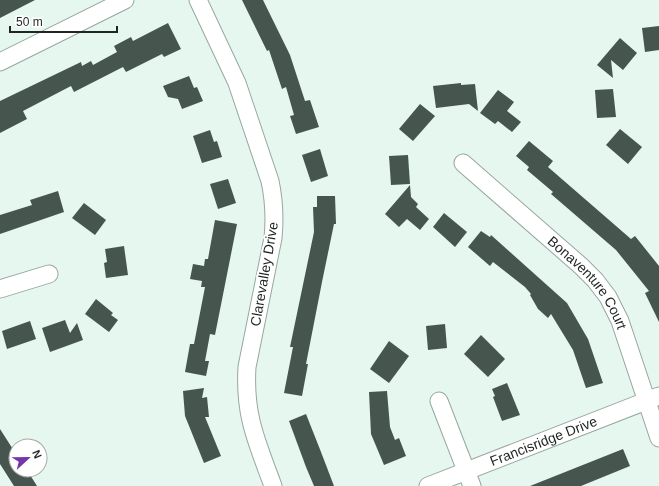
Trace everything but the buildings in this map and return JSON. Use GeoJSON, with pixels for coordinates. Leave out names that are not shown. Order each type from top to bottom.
{"type":"FeatureCollection","features":[{"type":"Feature","properties":{"kind":"street"},"geometry":{"type":"LineString","coordinates":[[0,62],[125,0]]}},
{"type":"Feature","properties":{"kind":"street","name":"Clarevalley Drive"},"geometry":{"type":"LineString","coordinates":[[198,0],[237,83],[270,181],[273,195],[275,216],[273,238],[248,367],[246,387],[247,406],[253,432],[273,486]]}},
{"type":"Feature","properties":{"kind":"street","name":"Bonaventure Court"},"geometry":{"type":"LineString","coordinates":[[462,163],[581,266],[595,280],[608,297],[620,321],[653,399],[659,438]]}},
{"type":"Feature","properties":{"kind":"street"},"geometry":{"type":"LineString","coordinates":[[0,289],[49,274]]}},
{"type":"Feature","properties":{"kind":"street","name":"Francisridge Drive"},"geometry":{"type":"LineString","coordinates":[[428,486],[469,479],[653,399]]}},
{"type":"Feature","properties":{"kind":"street"},"geometry":{"type":"LineString","coordinates":[[439,401],[469,479]]}}]}
